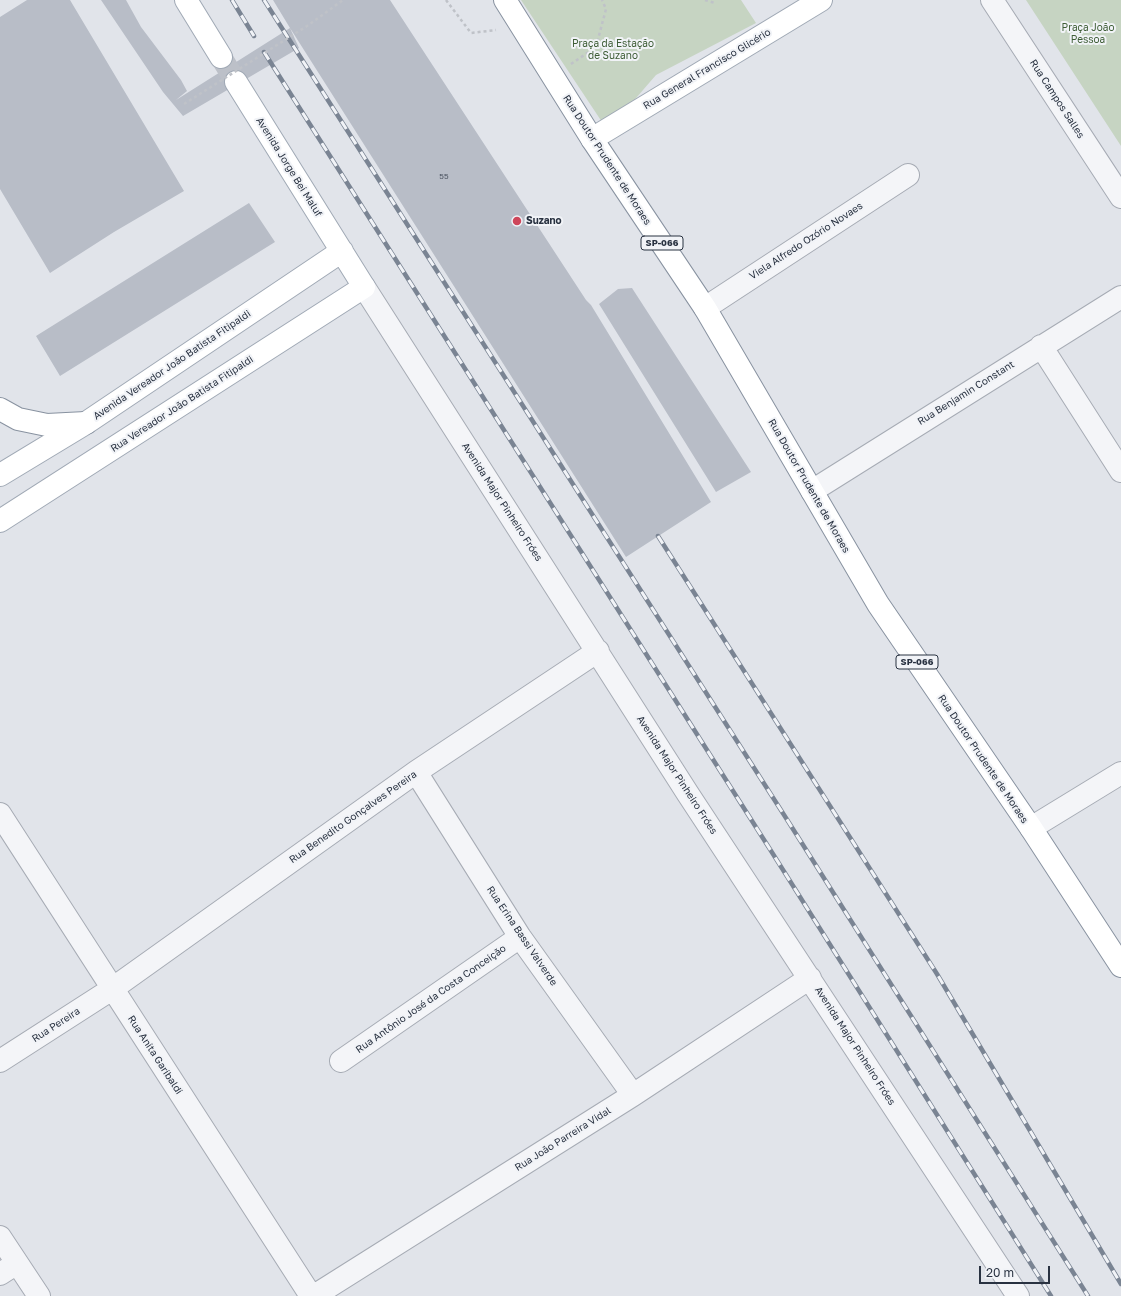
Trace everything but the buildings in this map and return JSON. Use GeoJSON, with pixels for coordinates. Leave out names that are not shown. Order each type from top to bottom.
{"type":"FeatureCollection","features":[{"type":"Feature","properties":{"kind":"main road"},"geometry":{"type":"LineString","coordinates":[[186,0],[221,57]]}},
{"type":"Feature","properties":{"kind":"main road","name":"Rua Doutor Prudente de Moraes"},"geometry":{"type":"LineString","coordinates":[[505,0],[592,139],[705,308],[878,604],[1031,828],[1121,966]]}},
{"type":"Feature","properties":{"kind":"main road","name":"Rua General Francisco Glicério"},"geometry":{"type":"LineString","coordinates":[[592,139],[821,0]]}},
{"type":"Feature","properties":{"kind":"main road","name":"Avenida Jorge Bei Maluf"},"geometry":{"type":"LineString","coordinates":[[236,82],[342,251]]}},
{"type":"Feature","properties":{"kind":"main road","name":"Avenida Major Pinheiro Fróes"},"geometry":{"type":"LineString","coordinates":[[342,251],[364,287]]}},
{"type":"Feature","properties":{"kind":"main road","name":"Avenida Vereador João Batista Fitipaldi"},"geometry":{"type":"LineString","coordinates":[[0,475],[86,423],[342,251]]}},
{"type":"Feature","properties":{"kind":"main road","name":"Rua Vereador João Batista Fitipaldi"},"geometry":{"type":"LineString","coordinates":[[0,521],[364,287]]}},
{"type":"Feature","properties":{"kind":"main road"},"geometry":{"type":"LineString","coordinates":[[0,409],[18,419],[47,425],[86,423]]}},
{"type":"Feature","properties":{"kind":"street","name":"Rua Campos Salles"},"geometry":{"type":"LineString","coordinates":[[992,0],[1121,197]]}},
{"type":"Feature","properties":{"kind":"street","name":"Viela Alfredo Ozório Novaes"},"geometry":{"type":"LineString","coordinates":[[705,308],[908,175]]}},
{"type":"Feature","properties":{"kind":"street","name":"Avenida Major Pinheiro Fróes"},"geometry":{"type":"LineString","coordinates":[[364,287],[688,794],[1018,1296]]}},
{"type":"Feature","properties":{"kind":"street","name":"Rua Benjamin Constant"},"geometry":{"type":"LineString","coordinates":[[812,491],[1121,297]]}},
{"type":"Feature","properties":{"kind":"street"},"geometry":{"type":"LineString","coordinates":[[1041,346],[1121,471]]}},
{"type":"Feature","properties":{"kind":"street","name":"Rua Benedito Gonçalves Pereira"},"geometry":{"type":"LineString","coordinates":[[112,989],[416,772],[598,651]]}},
{"type":"Feature","properties":{"kind":"street","name":"Rua Erina Bassi Valverde"},"geometry":{"type":"LineString","coordinates":[[416,772],[520,937],[633,1095]]}},
{"type":"Feature","properties":{"kind":"street"},"geometry":{"type":"LineString","coordinates":[[1031,828],[1121,773]]}},
{"type":"Feature","properties":{"kind":"street","name":"Rua Anita Garibaldi"},"geometry":{"type":"LineString","coordinates":[[0,814],[311,1296]]}},
{"type":"Feature","properties":{"kind":"street","name":"Rua Antônio José da Costa Conceição"},"geometry":{"type":"LineString","coordinates":[[341,1061],[520,937]]}},
{"type":"Feature","properties":{"kind":"street","name":"Rua João Parreira Vidal"},"geometry":{"type":"LineString","coordinates":[[314,1296],[633,1095],[810,978]]}},
{"type":"Feature","properties":{"kind":"street","name":"Rua Pereira"},"geometry":{"type":"LineString","coordinates":[[0,1061],[112,989]]}},
{"type":"Feature","properties":{"kind":"street"},"geometry":{"type":"LineString","coordinates":[[0,1237],[9,1268],[39,1296]]}},
{"type":"Feature","properties":{"kind":"path"},"geometry":{"type":"LineString","coordinates":[[184,104],[307,26],[342,0]]}},
{"type":"Feature","properties":{"kind":"path"},"geometry":{"type":"LineString","coordinates":[[446,0],[471,33]]}},
{"type":"Feature","properties":{"kind":"path"},"geometry":{"type":"LineString","coordinates":[[552,76],[596,47],[606,9],[602,0]]}},
{"type":"Feature","properties":{"kind":"path"},"geometry":{"type":"LineString","coordinates":[[705,0],[715,3]]}},
{"type":"Feature","properties":{"kind":"green space","name":"Praça da Estação de Suzano"},"geometry":{"type":"Polygon","coordinates":[[[521,0],[741,0],[756,23],[656,75],[630,105],[602,122],[521,0]]]}},
{"type":"Feature","properties":{"kind":"green space","name":"Praça João Pessoa"},"geometry":{"type":"Polygon","coordinates":[[[1026,0],[1121,0],[1121,146],[1026,0]]]}},
{"type":"Feature","properties":{"kind":"tunnel"},"geometry":{"type":"LineString","coordinates":[[221,57],[236,82]]}},
{"type":"Feature","properties":{"kind":"railway"},"geometry":{"type":"LineString","coordinates":[[232,0],[254,36]]}},
{"type":"Feature","properties":{"kind":"railway"},"geometry":{"type":"LineString","coordinates":[[264,0],[786,818],[1088,1296]]}},
{"type":"Feature","properties":{"kind":"railway"},"geometry":{"type":"LineString","coordinates":[[264,52],[773,854],[1051,1296]]}},
{"type":"Feature","properties":{"kind":"railway"},"geometry":{"type":"LineString","coordinates":[[658,536],[937,974],[1121,1284]]}},
{"type":"Feature","properties":{"kind":"place","name":"Suzano"},"geometry":{"type":"Point","coordinates":[517,221]}}]}
